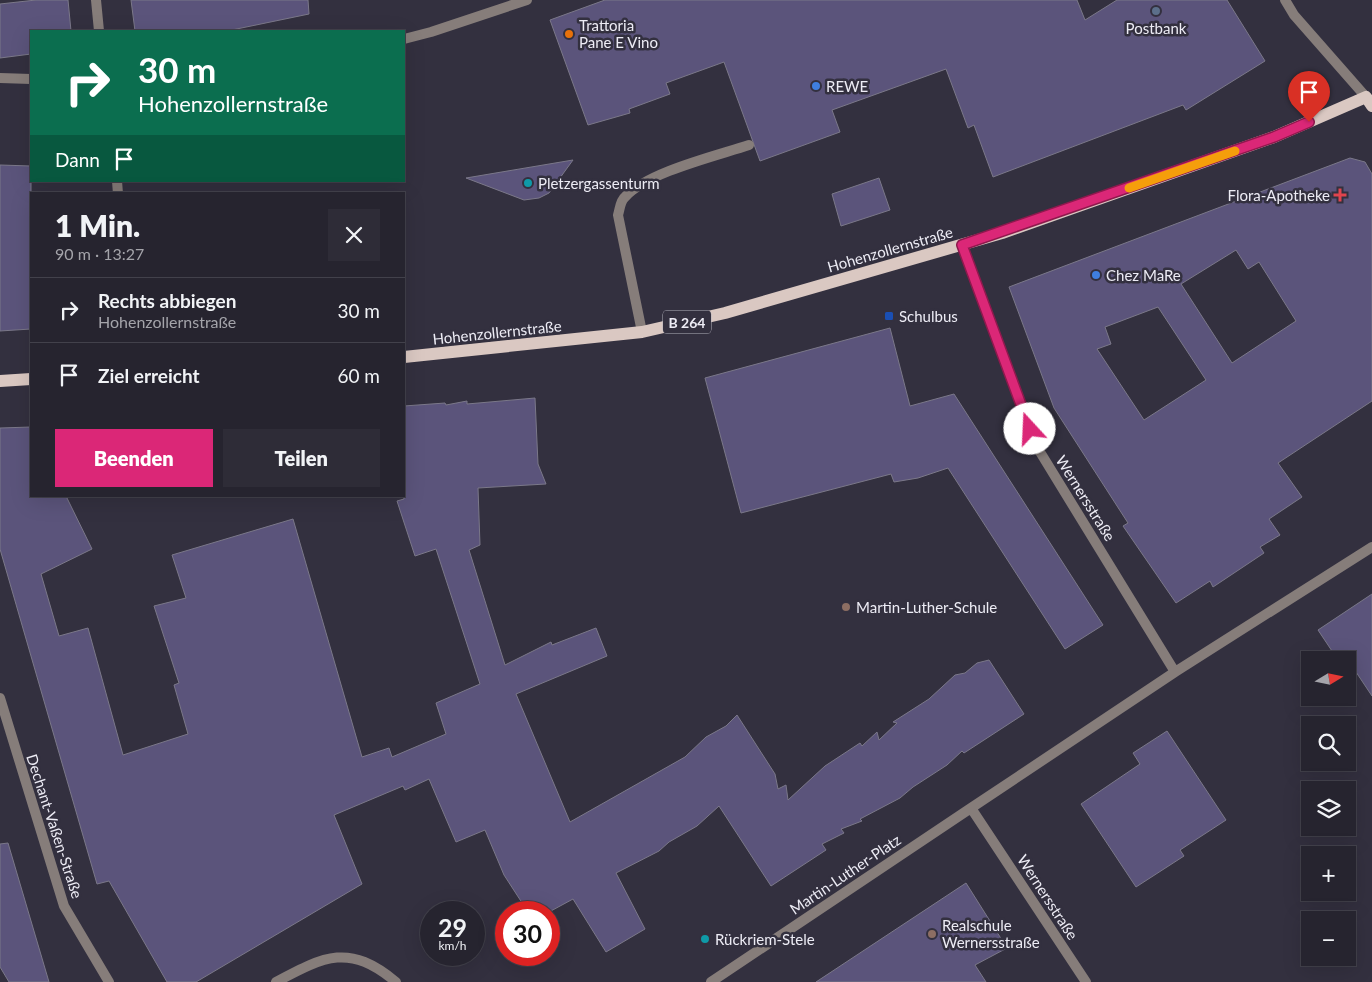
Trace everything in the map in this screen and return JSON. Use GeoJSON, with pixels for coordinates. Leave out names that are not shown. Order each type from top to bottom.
{"type":"FeatureCollection","features":[{"type":"Feature","properties":{"kind":"main road","name":"Hohenzollernstraße"},"geometry":{"type":"LineString","coordinates":[[405,357],[642,332],[726,313],[962,245],[1274,137],[1369,101]]}},
{"type":"Feature","properties":{"kind":"main road"},"geometry":{"type":"LineString","coordinates":[[0,381],[30,379]]}},
{"type":"Feature","properties":{"kind":"street"},"geometry":{"type":"LineString","coordinates":[[96,0],[99,30]]}},
{"type":"Feature","properties":{"kind":"street"},"geometry":{"type":"LineString","coordinates":[[405,39],[527,0]]}},
{"type":"Feature","properties":{"kind":"street"},"geometry":{"type":"LineString","coordinates":[[1285,0],[1299,21],[1369,101]]}},
{"type":"Feature","properties":{"kind":"street"},"geometry":{"type":"LineString","coordinates":[[0,78],[30,79]]}},
{"type":"Feature","properties":{"kind":"street"},"geometry":{"type":"LineString","coordinates":[[642,332],[618,215],[622,198],[633,189],[651,180],[749,145]]}},
{"type":"Feature","properties":{"kind":"street","name":"Wernersstraße"},"geometry":{"type":"LineString","coordinates":[[962,245],[1037,447],[1175,672]]}},
{"type":"Feature","properties":{"kind":"street"},"geometry":{"type":"LineString","coordinates":[[971,808],[1175,672],[1372,547]]}},
{"type":"Feature","properties":{"kind":"street","name":"Dechant-Vaßen-Straße"},"geometry":{"type":"LineString","coordinates":[[0,698],[64,906],[109,982]]}},
{"type":"Feature","properties":{"kind":"street","name":"Wernersstraße"},"geometry":{"type":"LineString","coordinates":[[971,808],[1086,982]]}},
{"type":"Feature","properties":{"kind":"street","name":"Martin-Luther-Platz"},"geometry":{"type":"LineString","coordinates":[[711,982],[971,808]]}},
{"type":"Feature","properties":{"kind":"street"},"geometry":{"type":"LineString","coordinates":[[276,982],[316,961],[348,956],[380,968],[396,982]]}},
{"type":"Feature","properties":{"kind":"building"},"geometry":{"type":"Polygon","coordinates":[[[36,0],[68,0],[71,30],[30,30],[30,54],[0,58],[0,4],[36,0]]]}},
{"type":"Feature","properties":{"kind":"building"},"geometry":{"type":"Polygon","coordinates":[[[131,0],[308,0],[309,14],[232,30],[135,30],[131,0]]]}},
{"type":"Feature","properties":{"kind":"building"},"geometry":{"type":"Polygon","coordinates":[[[605,0],[1077,0],[1085,20],[1117,0],[1227,0],[1265,61],[1186,110],[1183,105],[993,177],[974,125],[968,128],[946,69],[832,110],[840,132],[760,161],[724,62],[666,83],[670,94],[629,109],[630,113],[588,125],[550,20],[605,0]]]}},
{"type":"Feature","properties":{"kind":"building"},"geometry":{"type":"Polygon","coordinates":[[[1350,158],[1365,162],[1372,174],[1372,401],[1278,463],[1302,497],[1269,519],[1280,535],[1260,547],[1264,553],[1213,587],[1210,581],[1176,603],[1123,526],[1128,523],[1054,408],[1009,287],[1350,158]],[[1236,250],[1181,284],[1232,363],[1296,321],[1259,262],[1248,269],[1236,250]],[[1158,307],[1105,327],[1111,344],[1097,349],[1144,420],[1206,380],[1158,307]]]}},
{"type":"Feature","properties":{"kind":"building","name":"Pletzergassenturm"},"geometry":{"type":"Polygon","coordinates":[[[573,160],[549,193],[539,198],[524,200],[466,178],[573,160]]]}},
{"type":"Feature","properties":{"kind":"building"},"geometry":{"type":"Polygon","coordinates":[[[0,165],[30,166],[30,329],[0,331],[0,165]]]}},
{"type":"Feature","properties":{"kind":"building"},"geometry":{"type":"Polygon","coordinates":[[[879,178],[890,210],[841,226],[832,194],[879,178]]]}},
{"type":"Feature","properties":{"kind":"building"},"geometry":{"type":"Polygon","coordinates":[[[890,328],[910,406],[954,394],[1103,625],[1065,649],[948,468],[918,478],[894,482],[891,474],[741,513],[705,378],[890,328]]]}},
{"type":"Feature","properties":{"kind":"building"},"geometry":{"type":"Polygon","coordinates":[[[535,398],[538,464],[546,484],[478,488],[480,545],[469,550],[505,665],[551,642],[552,645],[596,628],[607,656],[516,694],[570,822],[685,757],[706,737],[726,726],[737,715],[775,774],[778,789],[786,785],[788,800],[825,766],[860,743],[862,746],[877,732],[879,740],[897,723],[893,722],[929,699],[955,675],[965,673],[977,663],[989,660],[1024,714],[964,753],[962,751],[947,765],[913,787],[900,798],[860,819],[862,821],[841,829],[844,833],[822,844],[826,850],[771,886],[719,806],[697,826],[669,842],[659,851],[616,873],[645,929],[606,952],[573,899],[560,906],[560,901],[521,901],[504,875],[485,830],[456,842],[429,779],[405,790],[403,786],[334,815],[362,884],[196,982],[167,982],[109,881],[97,884],[0,549],[0,428],[30,427],[30,497],[66,497],[92,549],[41,574],[59,636],[88,628],[123,755],[188,734],[174,685],[179,683],[154,606],[186,598],[172,555],[293,519],[362,757],[389,748],[392,757],[446,734],[436,703],[480,684],[436,549],[415,556],[397,501],[405,497],[405,406],[445,403],[446,405],[467,401],[467,404],[535,398]]]}},
{"type":"Feature","properties":{"kind":"building"},"geometry":{"type":"Polygon","coordinates":[[[1372,594],[1372,696],[1356,672],[1356,651],[1332,651],[1318,630],[1372,594]]]}},
{"type":"Feature","properties":{"kind":"building"},"geometry":{"type":"Polygon","coordinates":[[[1167,731],[1226,820],[1180,850],[1184,856],[1136,887],[1081,804],[1140,764],[1133,753],[1167,731]]]}},
{"type":"Feature","properties":{"kind":"building"},"geometry":{"type":"Polygon","coordinates":[[[8,843],[49,982],[9,982],[0,967],[0,844],[8,843]]]}},
{"type":"Feature","properties":{"kind":"building","name":"Realschule Wernersstraße"},"geometry":{"type":"Polygon","coordinates":[[[966,883],[1007,948],[975,965],[986,982],[816,982],[966,883]]]}},
{"type":"Feature","properties":{"kind":"slow traffic"},"geometry":{"type":"LineString","coordinates":[[1129,188],[1235,151]]}},
{"type":"Feature","properties":{"kind":"place","name":"Postbank"},"geometry":{"type":"Point","coordinates":[1156,11]}},
{"type":"Feature","properties":{"kind":"place","name":"Trattoria Pane E Vino"},"geometry":{"type":"Point","coordinates":[569,34]}},
{"type":"Feature","properties":{"kind":"place","name":"REWE"},"geometry":{"type":"Point","coordinates":[816,86]}},
{"type":"Feature","properties":{"kind":"place","name":"Pletzergassenturm"},"geometry":{"type":"Point","coordinates":[528,183]}},
{"type":"Feature","properties":{"kind":"place","name":"Flora-Apotheke"},"geometry":{"type":"Point","coordinates":[1340,195]}},
{"type":"Feature","properties":{"kind":"place","name":"Chez MaRe"},"geometry":{"type":"Point","coordinates":[1096,275]}},
{"type":"Feature","properties":{"kind":"place","name":"Schulbus"},"geometry":{"type":"Point","coordinates":[889,316]}},
{"type":"Feature","properties":{"kind":"place","name":"Martin-Luther-Schule"},"geometry":{"type":"Point","coordinates":[846,607]}},
{"type":"Feature","properties":{"kind":"place","name":"Realschule Wernersstraße"},"geometry":{"type":"Point","coordinates":[932,934]}},
{"type":"Feature","properties":{"kind":"place","name":"Rückriem-Stele"},"geometry":{"type":"Point","coordinates":[705,939]}},
{"type":"Feature","properties":{"kind":"route"},"geometry":{"type":"LineString","coordinates":[[1030,429],[962,245],[1002,233],[1274,137],[1309,122]]}}]}
